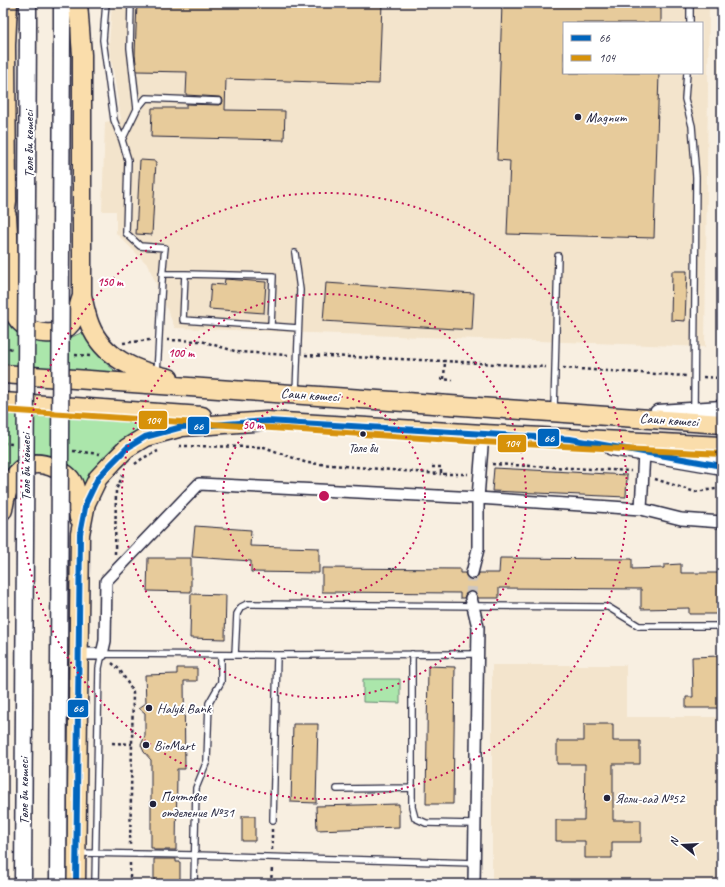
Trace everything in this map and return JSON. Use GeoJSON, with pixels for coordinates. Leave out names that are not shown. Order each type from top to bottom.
{"type":"FeatureCollection","features":[{"type":"Feature","properties":{"kind":"main road","name":"Төле би көшесі"},"geometry":{"type":"LineString","coordinates":[[23,884],[28,3]]}},
{"type":"Feature","properties":{"kind":"main road"},"geometry":{"type":"LineString","coordinates":[[58,884],[62,3]]}},
{"type":"Feature","properties":{"kind":"main road"},"geometry":{"type":"LineString","coordinates":[[78,3],[82,55],[82,295],[89,324],[96,337],[108,351],[122,362],[156,375],[230,390]]}},
{"type":"Feature","properties":{"kind":"main road"},"geometry":{"type":"LineString","coordinates":[[6,9],[5,201],[10,302],[15,316],[24,327],[36,333],[53,333],[66,328],[75,320],[82,295]]}},
{"type":"Feature","properties":{"kind":"main road"},"geometry":{"type":"LineString","coordinates":[[3,228],[5,201]]}},
{"type":"Feature","properties":{"kind":"main road","name":"Саин көшесі"},"geometry":{"type":"LineString","coordinates":[[3,374],[554,411],[722,424]]}},
{"type":"Feature","properties":{"kind":"main road"},"geometry":{"type":"LineString","coordinates":[[3,402],[267,421]]}},
{"type":"Feature","properties":{"kind":"main road","name":"Саин көшесі"},"geometry":{"type":"LineString","coordinates":[[616,416],[722,409]]}},
{"type":"Feature","properties":{"kind":"main road"},"geometry":{"type":"LineString","coordinates":[[80,534],[86,503],[98,478],[127,448],[139,440],[182,426],[267,421]]}},
{"type":"Feature","properties":{"kind":"main road","name":"Саин көшесі"},"geometry":{"type":"LineString","coordinates":[[267,421],[570,439],[722,446]]}},
{"type":"Feature","properties":{"kind":"main road"},"geometry":{"type":"LineString","coordinates":[[570,439],[722,466]]}},
{"type":"Feature","properties":{"kind":"main road"},"geometry":{"type":"LineString","coordinates":[[3,510],[6,494],[11,480],[21,469],[34,464],[47,465],[61,470],[72,480],[76,493],[80,534],[76,884]]}},
{"type":"Feature","properties":{"kind":"street"},"geometry":{"type":"LineString","coordinates":[[472,573],[478,549],[478,498],[483,434]]}},
{"type":"Feature","properties":{"kind":"street"},"geometry":{"type":"LineString","coordinates":[[641,509],[644,452]]}},
{"type":"Feature","properties":{"kind":"street"},"geometry":{"type":"LineString","coordinates":[[79,654],[102,654],[105,641],[106,581],[199,484],[478,498],[641,509],[681,519],[722,522]]}},
{"type":"Feature","properties":{"kind":"street"},"geometry":{"type":"LineString","coordinates":[[472,602],[478,627],[474,884]]}},
{"type":"Feature","properties":{"kind":"lane"},"geometry":{"type":"LineString","coordinates":[[106,3],[103,40],[114,120],[128,160],[126,233],[140,246],[165,248],[162,274],[160,340],[156,375]]}},
{"type":"Feature","properties":{"kind":"lane"},"geometry":{"type":"LineString","coordinates":[[131,3],[130,48],[137,109]]}},
{"type":"Feature","properties":{"kind":"lane"},"geometry":{"type":"LineString","coordinates":[[690,3],[690,22]]}},
{"type":"Feature","properties":{"kind":"lane"},"geometry":{"type":"LineString","coordinates":[[687,74],[685,100],[692,126],[696,177],[694,411]]}},
{"type":"Feature","properties":{"kind":"lane"},"geometry":{"type":"LineString","coordinates":[[122,140],[137,109],[146,98],[219,102]]}},
{"type":"Feature","properties":{"kind":"lane"},"geometry":{"type":"LineString","coordinates":[[296,254],[300,290],[296,394]]}},
{"type":"Feature","properties":{"kind":"lane"},"geometry":{"type":"LineString","coordinates":[[554,411],[558,256]]}},
{"type":"Feature","properties":{"kind":"lane"},"geometry":{"type":"LineString","coordinates":[[162,274],[273,276],[271,326]]}},
{"type":"Feature","properties":{"kind":"lane"},"geometry":{"type":"LineString","coordinates":[[185,274],[183,320],[298,328]]}},
{"type":"Feature","properties":{"kind":"lane"},"geometry":{"type":"LineString","coordinates":[[235,655],[237,614],[241,607],[247,604],[472,602],[608,607],[640,626],[722,626]]}},
{"type":"Feature","properties":{"kind":"lane"},"geometry":{"type":"LineString","coordinates":[[95,884],[99,668],[102,654],[477,654]]}},
{"type":"Feature","properties":{"kind":"lane"},"geometry":{"type":"LineString","coordinates":[[412,654],[412,807],[415,818],[426,824],[474,824]]}},
{"type":"Feature","properties":{"kind":"lane"},"geometry":{"type":"LineString","coordinates":[[194,884],[196,788],[207,761],[209,703],[221,682],[221,655]]}},
{"type":"Feature","properties":{"kind":"lane"},"geometry":{"type":"LineString","coordinates":[[273,820],[277,655]]}},
{"type":"Feature","properties":{"kind":"lane"},"geometry":{"type":"LineString","coordinates":[[338,789],[412,788]]}},
{"type":"Feature","properties":{"kind":"lane"},"geometry":{"type":"LineString","coordinates":[[76,853],[474,863]]}},
{"type":"Feature","properties":{"kind":"path"},"geometry":{"type":"LineString","coordinates":[[121,343],[144,340],[201,341],[238,352],[445,361],[722,378]]}},
{"type":"Feature","properties":{"kind":"path"},"geometry":{"type":"LineString","coordinates":[[445,361],[442,379],[453,380]]}},
{"type":"Feature","properties":{"kind":"path"},"geometry":{"type":"LineString","coordinates":[[173,447],[181,445],[264,447],[308,463],[441,474],[466,475],[490,463],[630,471],[696,492],[722,488]]}},
{"type":"Feature","properties":{"kind":"path"},"geometry":{"type":"LineString","coordinates":[[131,466],[143,458],[166,449]]}},
{"type":"Feature","properties":{"kind":"path"},"geometry":{"type":"LineString","coordinates":[[432,467],[441,467],[441,474]]}},
{"type":"Feature","properties":{"kind":"path"},"geometry":{"type":"LineString","coordinates":[[115,571],[116,490],[125,471]]}},
{"type":"Feature","properties":{"kind":"path"},"geometry":{"type":"LineString","coordinates":[[102,654],[120,670],[133,692],[130,884]]}},
{"type":"Feature","properties":{"kind":"path"},"geometry":{"type":"LineString","coordinates":[[112,743],[132,744]]}},
{"type":"Feature","properties":{"kind":"shaded area"},"geometry":{"type":"Polygon","coordinates":[[[112,3],[709,3],[705,347],[175,328],[148,265],[116,233],[116,211],[102,211],[105,122],[121,119],[109,45],[112,3]]]}},
{"type":"Feature","properties":{"kind":"shaded area","name":"Ясли-сад №52"},"geometry":{"type":"Polygon","coordinates":[[[492,665],[626,665],[626,717],[721,717],[721,880],[492,880],[492,665]]]}},
{"type":"Feature","properties":{"kind":"green space"},"geometry":{"type":"Polygon","coordinates":[[[3,290],[7,316],[63,341],[83,332],[99,356],[121,375],[3,367],[3,290]]]}},
{"type":"Feature","properties":{"kind":"green space"},"geometry":{"type":"Polygon","coordinates":[[[3,414],[158,424],[83,491],[33,459],[3,486],[3,414]]]}},
{"type":"Feature","properties":{"kind":"green space"},"geometry":{"type":"Polygon","coordinates":[[[363,679],[400,679],[400,703],[363,702],[363,679]]]}},
{"type":"Feature","properties":{"kind":"building"},"geometry":{"type":"Polygon","coordinates":[[[137,3],[382,3],[379,84],[226,79],[225,110],[285,111],[284,140],[151,137],[152,108],[186,108],[186,104],[219,105],[222,104],[223,101],[222,98],[219,97],[186,95],[187,72],[137,71],[135,55],[137,3]]]}},
{"type":"Feature","properties":{"kind":"building","name":"Magnum"},"geometry":{"type":"Polygon","coordinates":[[[502,3],[661,3],[661,22],[563,22],[563,74],[659,74],[654,238],[507,234],[510,161],[497,160],[502,3]]]}},
{"type":"Feature","properties":{"kind":"building"},"geometry":{"type":"Polygon","coordinates":[[[140,160],[156,161],[152,235],[136,234],[140,160]]]}},
{"type":"Feature","properties":{"kind":"building"},"geometry":{"type":"Polygon","coordinates":[[[672,271],[687,271],[685,321],[671,320],[672,271]]]}},
{"type":"Feature","properties":{"kind":"building"},"geometry":{"type":"Polygon","coordinates":[[[225,279],[266,282],[264,313],[209,309],[211,284],[224,285],[225,279]]]}},
{"type":"Feature","properties":{"kind":"building"},"geometry":{"type":"Polygon","coordinates":[[[326,283],[474,293],[472,330],[323,321],[326,283]]]}},
{"type":"Feature","properties":{"kind":"building"},"geometry":{"type":"Polygon","coordinates":[[[494,468],[627,475],[626,497],[492,491],[494,468]]]}},
{"type":"Feature","properties":{"kind":"building"},"geometry":{"type":"Polygon","coordinates":[[[195,526],[251,530],[250,546],[319,548],[319,573],[251,572],[251,561],[192,557],[195,526]]]}},
{"type":"Feature","properties":{"kind":"building"},"geometry":{"type":"Polygon","coordinates":[[[148,558],[191,558],[191,592],[147,591],[148,558]]]}},
{"type":"Feature","properties":{"kind":"building"},"geometry":{"type":"Polygon","coordinates":[[[500,558],[632,559],[632,569],[664,568],[664,565],[681,564],[681,573],[722,573],[722,605],[720,605],[720,614],[689,614],[689,608],[641,609],[641,589],[499,588],[499,598],[478,598],[476,593],[473,591],[466,593],[464,598],[460,598],[460,593],[322,592],[322,568],[460,569],[460,573],[465,573],[467,578],[474,580],[477,578],[479,573],[499,573],[500,558]]]}},
{"type":"Feature","properties":{"kind":"building"},"geometry":{"type":"Polygon","coordinates":[[[191,594],[226,595],[225,639],[190,638],[191,594]]]}},
{"type":"Feature","properties":{"kind":"building"},"geometry":{"type":"Polygon","coordinates":[[[719,656],[721,708],[686,708],[686,697],[693,697],[692,657],[719,656]]]}},
{"type":"Feature","properties":{"kind":"building"},"geometry":{"type":"Polygon","coordinates":[[[428,666],[455,667],[453,804],[426,804],[428,666]]]}},
{"type":"Feature","properties":{"kind":"building"},"geometry":{"type":"Polygon","coordinates":[[[177,668],[197,668],[197,681],[184,681],[185,769],[177,769],[176,850],[154,850],[154,848],[151,848],[151,760],[144,752],[141,745],[145,736],[145,713],[139,708],[146,703],[145,675],[177,674],[177,668]]]}},
{"type":"Feature","properties":{"kind":"building"},"geometry":{"type":"Polygon","coordinates":[[[293,724],[318,724],[316,803],[291,802],[293,724]]]}},
{"type":"Feature","properties":{"kind":"building"},"geometry":{"type":"Polygon","coordinates":[[[584,724],[613,724],[613,741],[640,741],[640,764],[613,764],[613,820],[641,820],[641,842],[612,842],[612,858],[585,858],[585,841],[556,841],[556,820],[584,820],[585,764],[557,764],[557,741],[584,741],[584,724]]]}},
{"type":"Feature","properties":{"kind":"building"},"geometry":{"type":"Polygon","coordinates":[[[399,804],[399,827],[317,830],[316,806],[399,804]]]}},
{"type":"Feature","properties":{"kind":"building"},"geometry":{"type":"Polygon","coordinates":[[[242,816],[255,816],[255,841],[242,841],[242,816]]]}},
{"type":"Feature","properties":{"kind":"building"},"geometry":{"type":"Polygon","coordinates":[[[154,859],[176,859],[176,862],[180,862],[180,884],[154,884],[154,859]]]}},
{"type":"Feature","properties":{"kind":"tunnel"},"geometry":{"type":"LineString","coordinates":[[471,598],[472,573]]}},
{"type":"Feature","properties":{"kind":"transit line","name":"104"},"geometry":{"type":"LineString","coordinates":[[3,410],[482,442],[722,454]]}},
{"type":"Feature","properties":{"kind":"transit line","name":"66"},"geometry":{"type":"LineString","coordinates":[[76,884],[80,534],[86,503],[98,478],[127,448],[145,437],[182,427],[267,421],[570,439],[722,466]]}},
{"type":"Feature","properties":{"kind":"place","name":"Magnum"},"geometry":{"type":"Point","coordinates":[578,117]}},
{"type":"Feature","properties":{"kind":"place","name":"Толе би"},"geometry":{"type":"Point","coordinates":[363,434]}},
{"type":"Feature","properties":{"kind":"place","name":"Halyk Bank"},"geometry":{"type":"Point","coordinates":[149,708]}},
{"type":"Feature","properties":{"kind":"place","name":"BioMart"},"geometry":{"type":"Point","coordinates":[146,745]}},
{"type":"Feature","properties":{"kind":"place","name":"Ясли-сад №52"},"geometry":{"type":"Point","coordinates":[607,798]}},
{"type":"Feature","properties":{"kind":"place","name":"Почтовое отделение №31"},"geometry":{"type":"Point","coordinates":[153,804]}}]}
